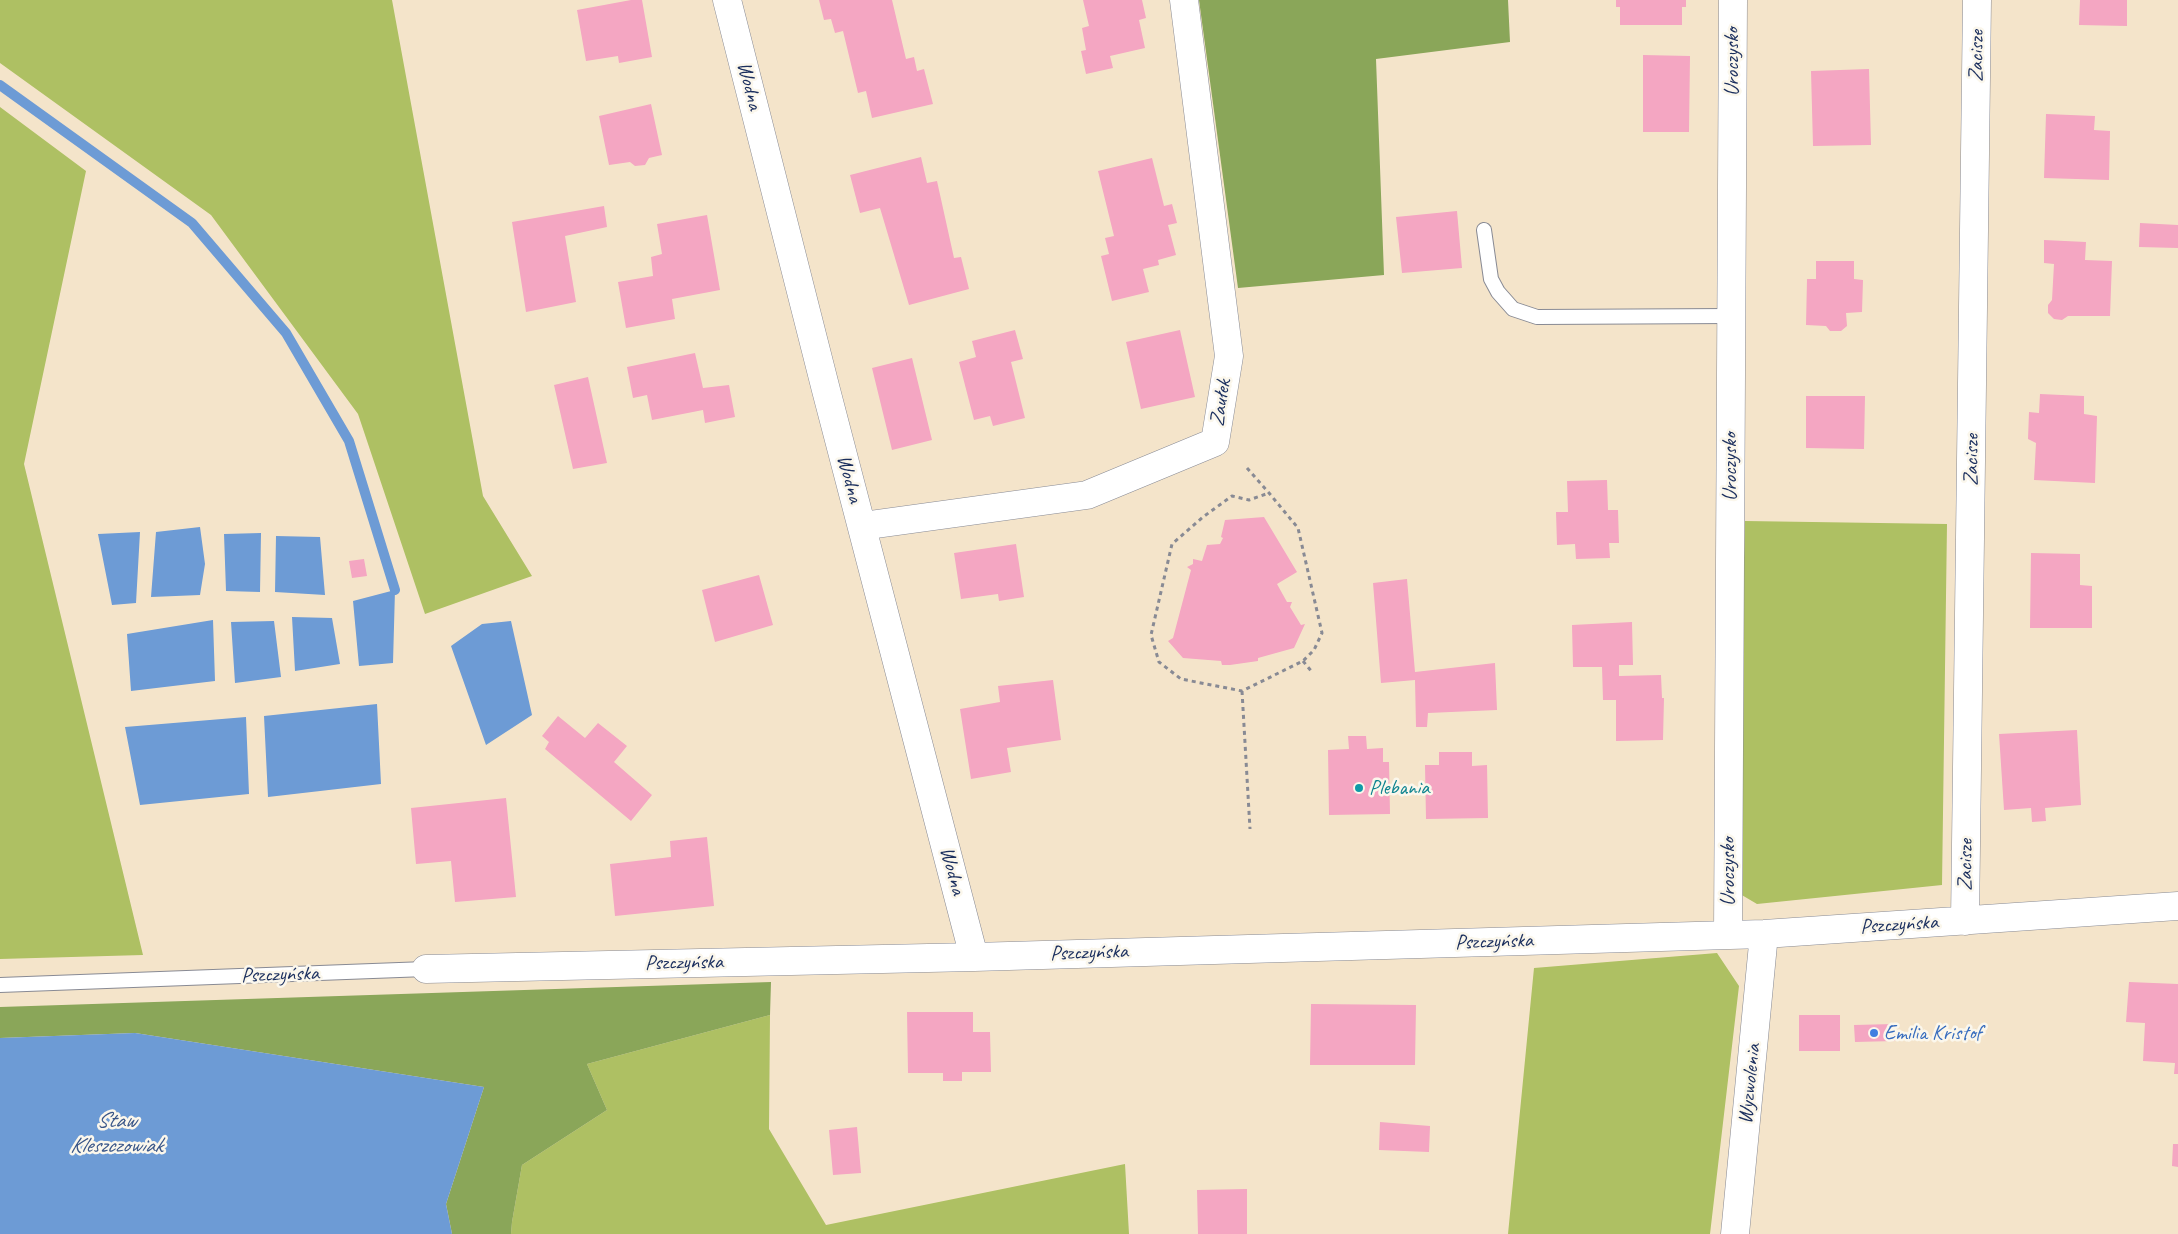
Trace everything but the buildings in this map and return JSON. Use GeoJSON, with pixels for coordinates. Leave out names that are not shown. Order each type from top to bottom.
{"type":"FeatureCollection","features":[{"type":"Feature","properties":{"kind":"street","name":"Wodna"},"geometry":{"type":"LineString","coordinates":[[727,0],[974,957]]}},
{"type":"Feature","properties":{"kind":"street","name":"Zaułek"},"geometry":{"type":"LineString","coordinates":[[862,526],[1087,495],[1215,442],[1229,356],[1184,0]]}},
{"type":"Feature","properties":{"kind":"street","name":"Uroczysko"},"geometry":{"type":"LineString","coordinates":[[1728,935],[1733,0]]}},
{"type":"Feature","properties":{"kind":"street","name":"Zacisze"},"geometry":{"type":"LineString","coordinates":[[1965,921],[1977,0]]}},
{"type":"Feature","properties":{"kind":"street","name":"Pszczyńska"},"geometry":{"type":"LineString","coordinates":[[426,969],[974,957],[1764,934],[2178,906]]}},
{"type":"Feature","properties":{"kind":"street","name":"Wyzwolenia"},"geometry":{"type":"LineString","coordinates":[[1735,1234],[1764,934]]}},
{"type":"Feature","properties":{"kind":"lane"},"geometry":{"type":"LineString","coordinates":[[1484,230],[1491,279],[1498,292],[1513,309],[1537,317],[1731,316]]}},
{"type":"Feature","properties":{"kind":"lane","name":"Pszczyńska"},"geometry":{"type":"LineString","coordinates":[[0,985],[426,969]]}},
{"type":"Feature","properties":{"kind":"path"},"geometry":{"type":"LineString","coordinates":[[1247,468],[1298,528],[1322,633],[1314,650],[1303,661],[1242,691],[1181,679],[1159,662],[1151,635],[1172,544],[1202,517],[1232,496],[1249,500],[1268,493]]}},
{"type":"Feature","properties":{"kind":"path"},"geometry":{"type":"LineString","coordinates":[[1303,661],[1312,672]]}},
{"type":"Feature","properties":{"kind":"path"},"geometry":{"type":"LineString","coordinates":[[1242,691],[1250,829]]}},
{"type":"Feature","properties":{"kind":"green space"},"geometry":{"type":"Polygon","coordinates":[[[0,0],[392,0],[483,496],[532,576],[425,614],[358,414],[211,215],[0,63],[0,0]]]}},
{"type":"Feature","properties":{"kind":"green space"},"geometry":{"type":"Polygon","coordinates":[[[1199,0],[1508,0],[1510,42],[1376,59],[1384,275],[1238,288],[1199,0]]]}},
{"type":"Feature","properties":{"kind":"green space"},"geometry":{"type":"Polygon","coordinates":[[[0,107],[86,171],[24,464],[143,955],[0,959],[0,107]]]}},
{"type":"Feature","properties":{"kind":"green space"},"geometry":{"type":"Polygon","coordinates":[[[1745,521],[1947,524],[1942,885],[1757,904],[1735,891],[1745,521]]]}},
{"type":"Feature","properties":{"kind":"green space"},"geometry":{"type":"Polygon","coordinates":[[[1717,953],[1739,986],[1710,1234],[1508,1234],[1534,968],[1717,953]]]}},
{"type":"Feature","properties":{"kind":"green space"},"geometry":{"type":"Polygon","coordinates":[[[771,982],[770,1015],[587,1064],[607,1110],[522,1165],[511,1234],[452,1234],[446,1204],[484,1087],[135,1033],[0,1038],[0,1007],[771,982]]]}},
{"type":"Feature","properties":{"kind":"green space"},"geometry":{"type":"Polygon","coordinates":[[[770,1015],[769,1129],[826,1225],[1125,1164],[1129,1234],[511,1234],[522,1165],[607,1110],[587,1064],[770,1015]]]}},
{"type":"Feature","properties":{"kind":"water"},"geometry":{"type":"Polygon","coordinates":[[[200,527],[205,564],[200,595],[151,597],[156,532],[200,527]]]}},
{"type":"Feature","properties":{"kind":"water"},"geometry":{"type":"Polygon","coordinates":[[[140,532],[136,603],[112,605],[98,534],[140,532]]]}},
{"type":"Feature","properties":{"kind":"water"},"geometry":{"type":"Polygon","coordinates":[[[261,533],[260,592],[226,591],[224,534],[261,533]]]}},
{"type":"Feature","properties":{"kind":"water"},"geometry":{"type":"Polygon","coordinates":[[[276,536],[320,537],[325,595],[275,592],[276,536]]]}},
{"type":"Feature","properties":{"kind":"water"},"geometry":{"type":"Polygon","coordinates":[[[395,590],[393,663],[359,666],[353,601],[395,590]]]}},
{"type":"Feature","properties":{"kind":"water"},"geometry":{"type":"Polygon","coordinates":[[[292,617],[332,618],[340,664],[295,671],[292,617]]]}},
{"type":"Feature","properties":{"kind":"water"},"geometry":{"type":"Polygon","coordinates":[[[213,620],[215,681],[131,691],[127,634],[213,620]]]}},
{"type":"Feature","properties":{"kind":"water"},"geometry":{"type":"Polygon","coordinates":[[[274,621],[281,677],[235,683],[231,622],[274,621]]]}},
{"type":"Feature","properties":{"kind":"water"},"geometry":{"type":"Polygon","coordinates":[[[511,621],[532,715],[486,745],[451,646],[482,624],[511,621]]]}},
{"type":"Feature","properties":{"kind":"water"},"geometry":{"type":"Polygon","coordinates":[[[377,704],[381,784],[268,797],[264,716],[377,704]]]}},
{"type":"Feature","properties":{"kind":"water"},"geometry":{"type":"Polygon","coordinates":[[[246,717],[249,794],[140,805],[125,727],[246,717]]]}},
{"type":"Feature","properties":{"kind":"water","name":"Staw Kleszczowiak"},"geometry":{"type":"Polygon","coordinates":[[[135,1033],[484,1087],[446,1204],[452,1234],[0,1234],[0,1038],[135,1033]]]}},
{"type":"Feature","properties":{"kind":"waterway"},"geometry":{"type":"LineString","coordinates":[[0,85],[192,223],[286,333],[349,441],[395,590]]}},
{"type":"Feature","properties":{"kind":"place","name":"Plebania"},"geometry":{"type":"Point","coordinates":[1359,788]}},
{"type":"Feature","properties":{"kind":"place","name":"Emilia Kristof"},"geometry":{"type":"Point","coordinates":[1874,1033]}}]}
